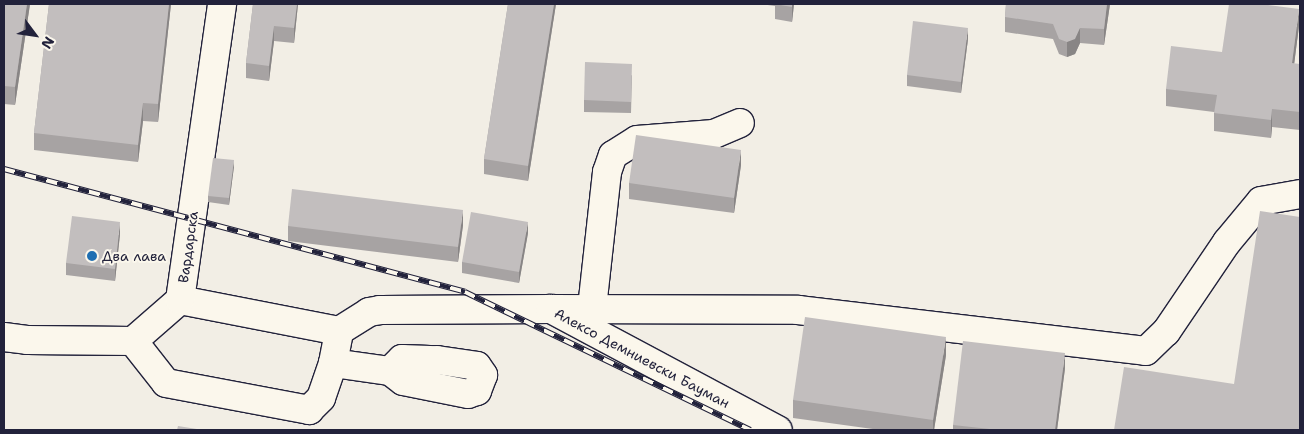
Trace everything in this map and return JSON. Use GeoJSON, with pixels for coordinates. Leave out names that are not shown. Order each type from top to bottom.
{"type":"FeatureCollection","features":[{"type":"Feature","properties":{"kind":"street","name":"Вардарска"},"geometry":{"type":"LineString","coordinates":[[133,341],[180,300],[222,4]]}},
{"type":"Feature","properties":{"kind":"street"},"geometry":{"type":"LineString","coordinates":[[592,308],[607,172],[613,155],[637,140],[714,134],[740,123]]}},
{"type":"Feature","properties":{"kind":"street"},"geometry":{"type":"LineString","coordinates":[[551,309],[798,310],[1146,351],[1166,332],[1227,242],[1261,201],[1300,194]]}},
{"type":"Feature","properties":{"kind":"street"},"geometry":{"type":"LineString","coordinates":[[4,337],[27,340],[133,341],[166,383],[309,410],[321,398],[333,363],[339,331],[180,300]]}},
{"type":"Feature","properties":{"kind":"street","name":"Алексо Демниевски Бауман"},"geometry":{"type":"LineString","coordinates":[[339,331],[369,312],[380,310],[551,309],[778,430]]}},
{"type":"Feature","properties":{"kind":"street"},"geometry":{"type":"LineString","coordinates":[[333,363],[390,371]]}},
{"type":"Feature","properties":{"kind":"building"},"geometry":{"type":"Polygon","coordinates":[[[4,4],[27,4],[15,87],[4,86],[4,4]]]}},
{"type":"Feature","properties":{"kind":"building"},"geometry":{"type":"Polygon","coordinates":[[[49,4],[169,4],[158,104],[143,103],[138,145],[34,133],[49,4]]]}},
{"type":"Feature","properties":{"kind":"building"},"geometry":{"type":"Polygon","coordinates":[[[253,4],[297,4],[294,28],[274,26],[269,66],[246,63],[253,4]]]}},
{"type":"Feature","properties":{"kind":"building"},"geometry":{"type":"Polygon","coordinates":[[[508,4],[554,4],[528,166],[484,159],[508,4]]]}},
{"type":"Feature","properties":{"kind":"building"},"geometry":{"type":"Polygon","coordinates":[[[775,4],[792,4],[792,7],[775,4]]]}},
{"type":"Feature","properties":{"kind":"building"},"geometry":{"type":"Polygon","coordinates":[[[1006,4],[1107,4],[1104,29],[1080,28],[1075,39],[1067,42],[1059,39],[1053,24],[1005,17],[1006,4]]]}},
{"type":"Feature","properties":{"kind":"building"},"geometry":{"type":"Polygon","coordinates":[[[1229,4],[1260,4],[1299,9],[1292,63],[1300,64],[1300,112],[1272,109],[1271,120],[1214,113],[1217,95],[1166,89],[1171,46],[1222,52],[1229,4]]]}},
{"type":"Feature","properties":{"kind":"building"},"geometry":{"type":"Polygon","coordinates":[[[913,21],[968,28],[961,82],[907,75],[913,21]]]}},
{"type":"Feature","properties":{"kind":"building"},"geometry":{"type":"Polygon","coordinates":[[[585,62],[632,64],[631,102],[584,100],[585,62]]]}},
{"type":"Feature","properties":{"kind":"building"},"geometry":{"type":"Polygon","coordinates":[[[636,135],[741,150],[734,198],[629,183],[636,135]]]}},
{"type":"Feature","properties":{"kind":"building"},"geometry":{"type":"Polygon","coordinates":[[[213,158],[234,160],[229,198],[208,196],[213,158]]]}},
{"type":"Feature","properties":{"kind":"building"},"geometry":{"type":"Polygon","coordinates":[[[292,189],[463,210],[458,247],[288,226],[292,189]]]}},
{"type":"Feature","properties":{"kind":"building"},"geometry":{"type":"Polygon","coordinates":[[[1260,211],[1300,217],[1300,430],[1114,430],[1124,367],[1234,384],[1260,211]]]}},
{"type":"Feature","properties":{"kind":"building"},"geometry":{"type":"Polygon","coordinates":[[[471,212],[528,222],[519,272],[462,262],[471,212]]]}},
{"type":"Feature","properties":{"kind":"building"},"geometry":{"type":"Polygon","coordinates":[[[72,216],[120,222],[115,269],[66,263],[72,216]]]}},
{"type":"Feature","properties":{"kind":"building"},"geometry":{"type":"Polygon","coordinates":[[[805,317],[946,337],[933,420],[793,400],[805,317]]]}},
{"type":"Feature","properties":{"kind":"building"},"geometry":{"type":"Polygon","coordinates":[[[963,341],[1065,353],[1055,430],[999,430],[953,425],[963,341]]]}},
{"type":"Feature","properties":{"kind":"building"},"geometry":{"type":"Polygon","coordinates":[[[178,426],[203,430],[177,430],[178,426]]]}},
{"type":"Feature","properties":{"kind":"railway"},"geometry":{"type":"LineString","coordinates":[[4,169],[465,292],[750,430]]}},
{"type":"Feature","properties":{"kind":"place","name":"Два лава"},"geometry":{"type":"Point","coordinates":[92,256]}}]}
